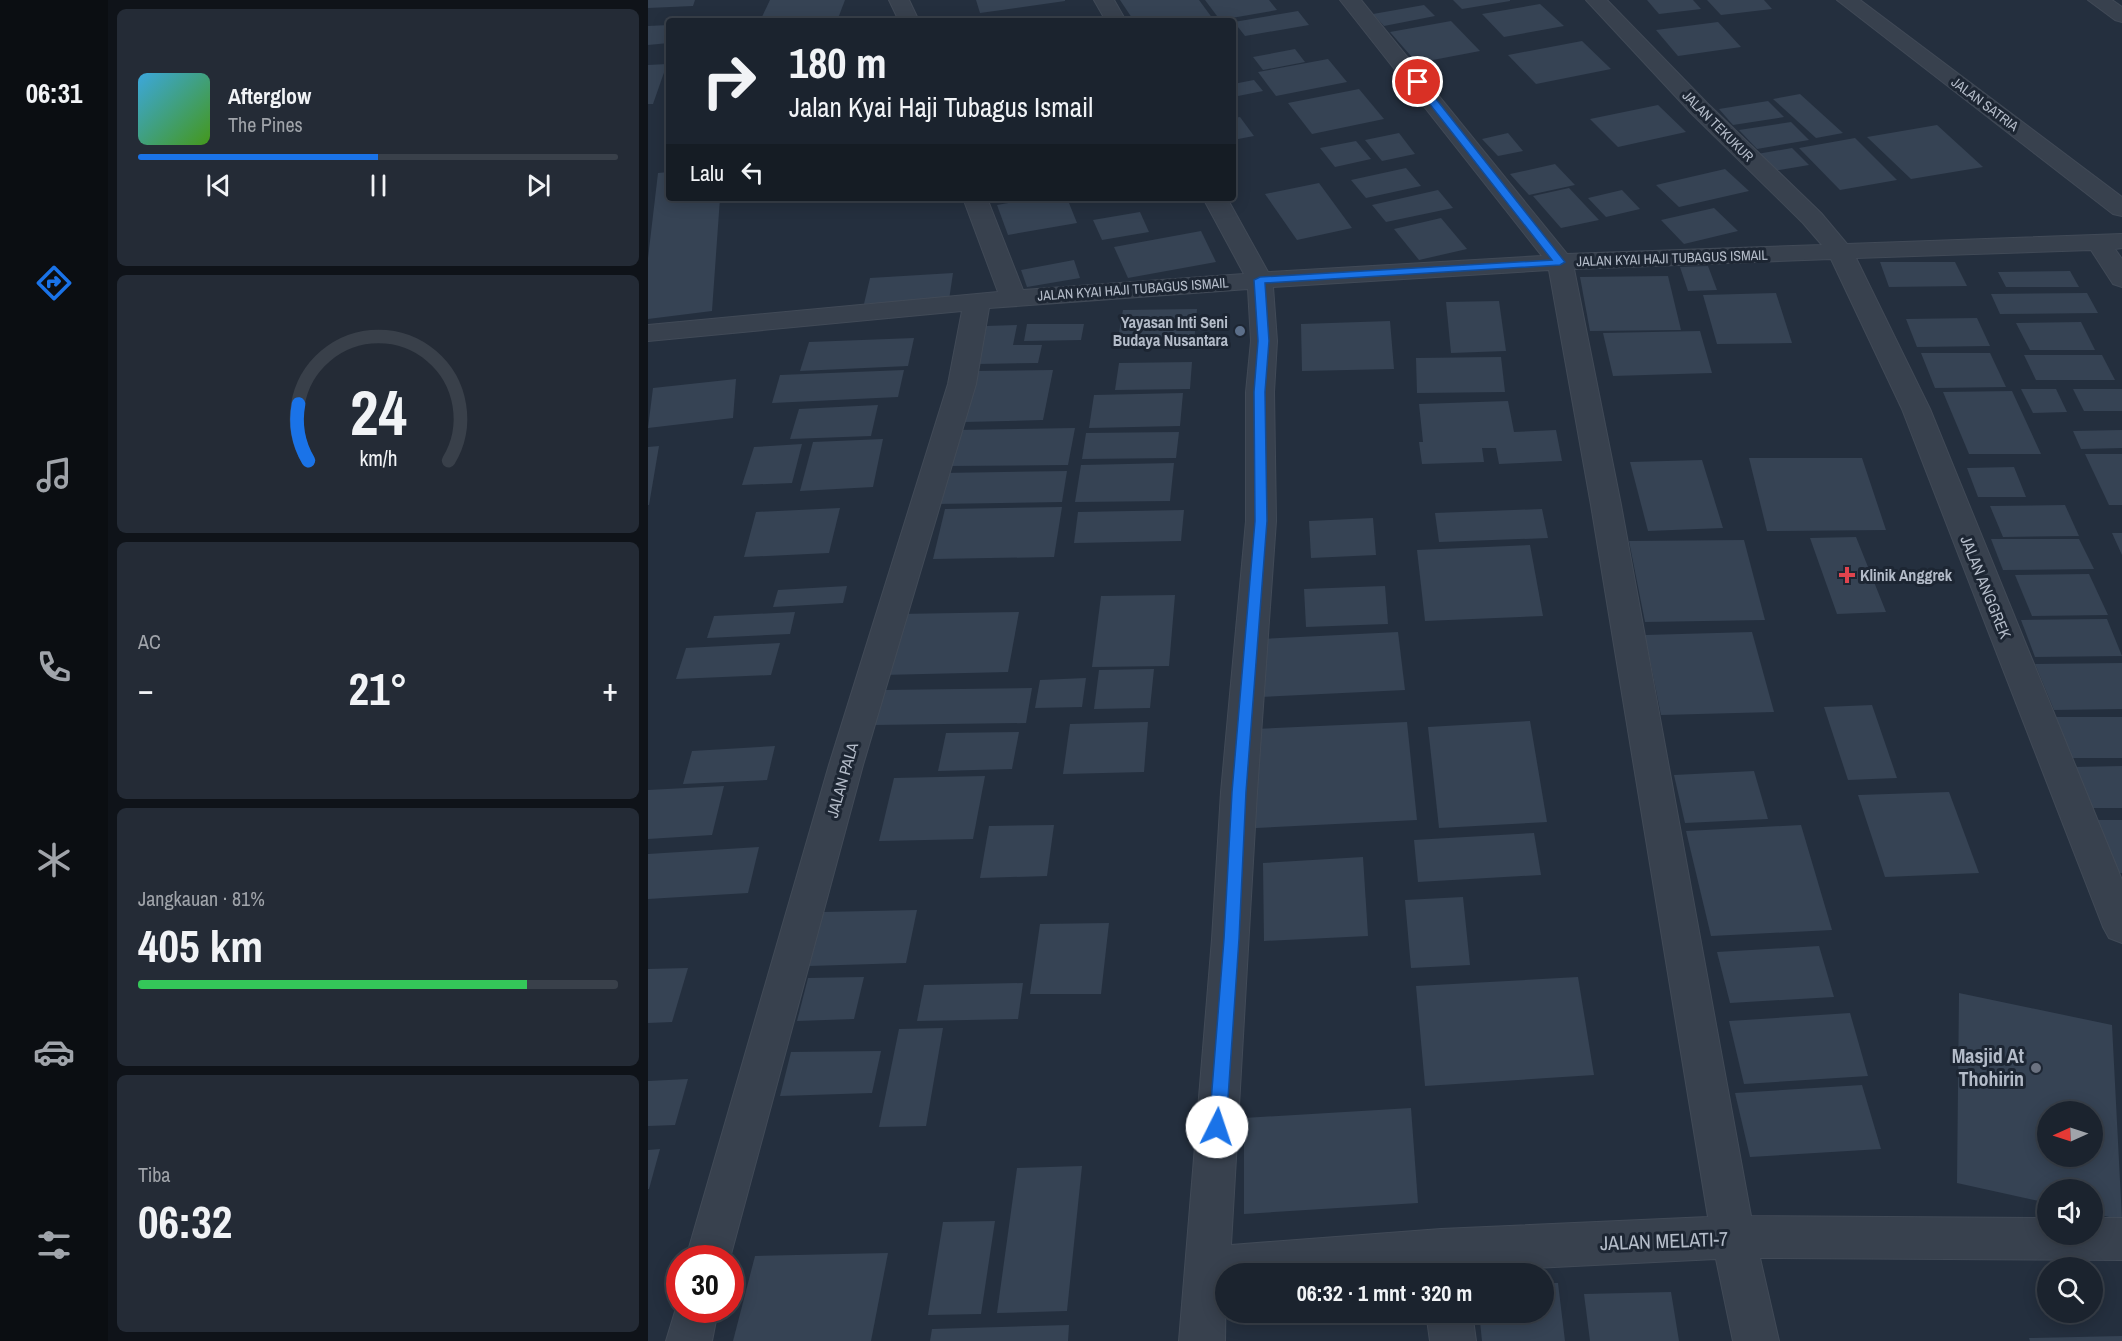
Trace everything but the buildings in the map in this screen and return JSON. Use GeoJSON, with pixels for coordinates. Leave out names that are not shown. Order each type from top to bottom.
{"type":"FeatureCollection","features":[{"type":"Feature","properties":{"kind":"street"},"geometry":{"type":"LineString","coordinates":[[899,0],[908,18]]}},
{"type":"Feature","properties":{"kind":"street"},"geometry":{"type":"LineString","coordinates":[[1104,0],[1114,18]]}},
{"type":"Feature","properties":{"kind":"street"},"geometry":{"type":"LineString","coordinates":[[1350,0],[1560,262],[1606,505],[1733,1238],[1756,1341]]}},
{"type":"Feature","properties":{"kind":"street","name":"JALAN TEKUKUR"},"geometry":{"type":"LineString","coordinates":[[1596,0],[1699,108],[1812,218],[1840,251]]}},
{"type":"Feature","properties":{"kind":"street","name":"JALAN SATRIA"},"geometry":{"type":"LineString","coordinates":[[1847,0],[2122,210]]}},
{"type":"Feature","properties":{"kind":"street"},"geometry":{"type":"LineString","coordinates":[[2098,0],[2122,16]]}},
{"type":"Feature","properties":{"kind":"street"},"geometry":{"type":"LineString","coordinates":[[976,201],[1013,298]]}},
{"type":"Feature","properties":{"kind":"street"},"geometry":{"type":"LineString","coordinates":[[1202,1341],[1232,939],[1239,792],[1261,521],[1260,392],[1264,341],[1260,280],[1217,201]]}},
{"type":"Feature","properties":{"kind":"street"},"geometry":{"type":"LineString","coordinates":[[2110,241],[2122,279]]}},
{"type":"Feature","properties":{"kind":"street","name":"JALAN KYAI HAJI TUBAGUS ISMAIL"},"geometry":{"type":"LineString","coordinates":[[648,333],[1013,298],[1260,280],[1560,262],[2110,241]]}},
{"type":"Feature","properties":{"kind":"street","name":"JALAN ANGGREK"},"geometry":{"type":"LineString","coordinates":[[1840,251],[1916,409],[2122,927]]}},
{"type":"Feature","properties":{"kind":"street","name":"JALAN PALA"},"geometry":{"type":"LineString","coordinates":[[712,1245],[846,765],[962,384],[977,302]]}},
{"type":"Feature","properties":{"kind":"street","name":"JALAN MELATI-7"},"geometry":{"type":"LineString","coordinates":[[1207,1268],[1443,1262],[1733,1238],[2122,1239]]}},
{"type":"Feature","properties":{"kind":"street"},"geometry":{"type":"LineString","coordinates":[[689,1341],[693,1323]]}},
{"type":"Feature","properties":{"kind":"street"},"geometry":{"type":"LineString","coordinates":[[1451,1323],[1453,1341]]}},
{"type":"Feature","properties":{"kind":"place","name":"Yayasan Inti Seni Budaya Nusantara"},"geometry":{"type":"Point","coordinates":[1240,331]}},
{"type":"Feature","properties":{"kind":"place","name":"Klinik Anggrek"},"geometry":{"type":"Point","coordinates":[1847,575]}},
{"type":"Feature","properties":{"kind":"place","name":"Masjid At Thohirin"},"geometry":{"type":"Point","coordinates":[2036,1068]}},
{"type":"Feature","properties":{"kind":"route"},"geometry":{"type":"LineString","coordinates":[[1217,1127],[1232,939],[1239,792],[1261,521],[1260,392],[1264,341],[1260,280],[1560,262],[1418,82]]}}]}
